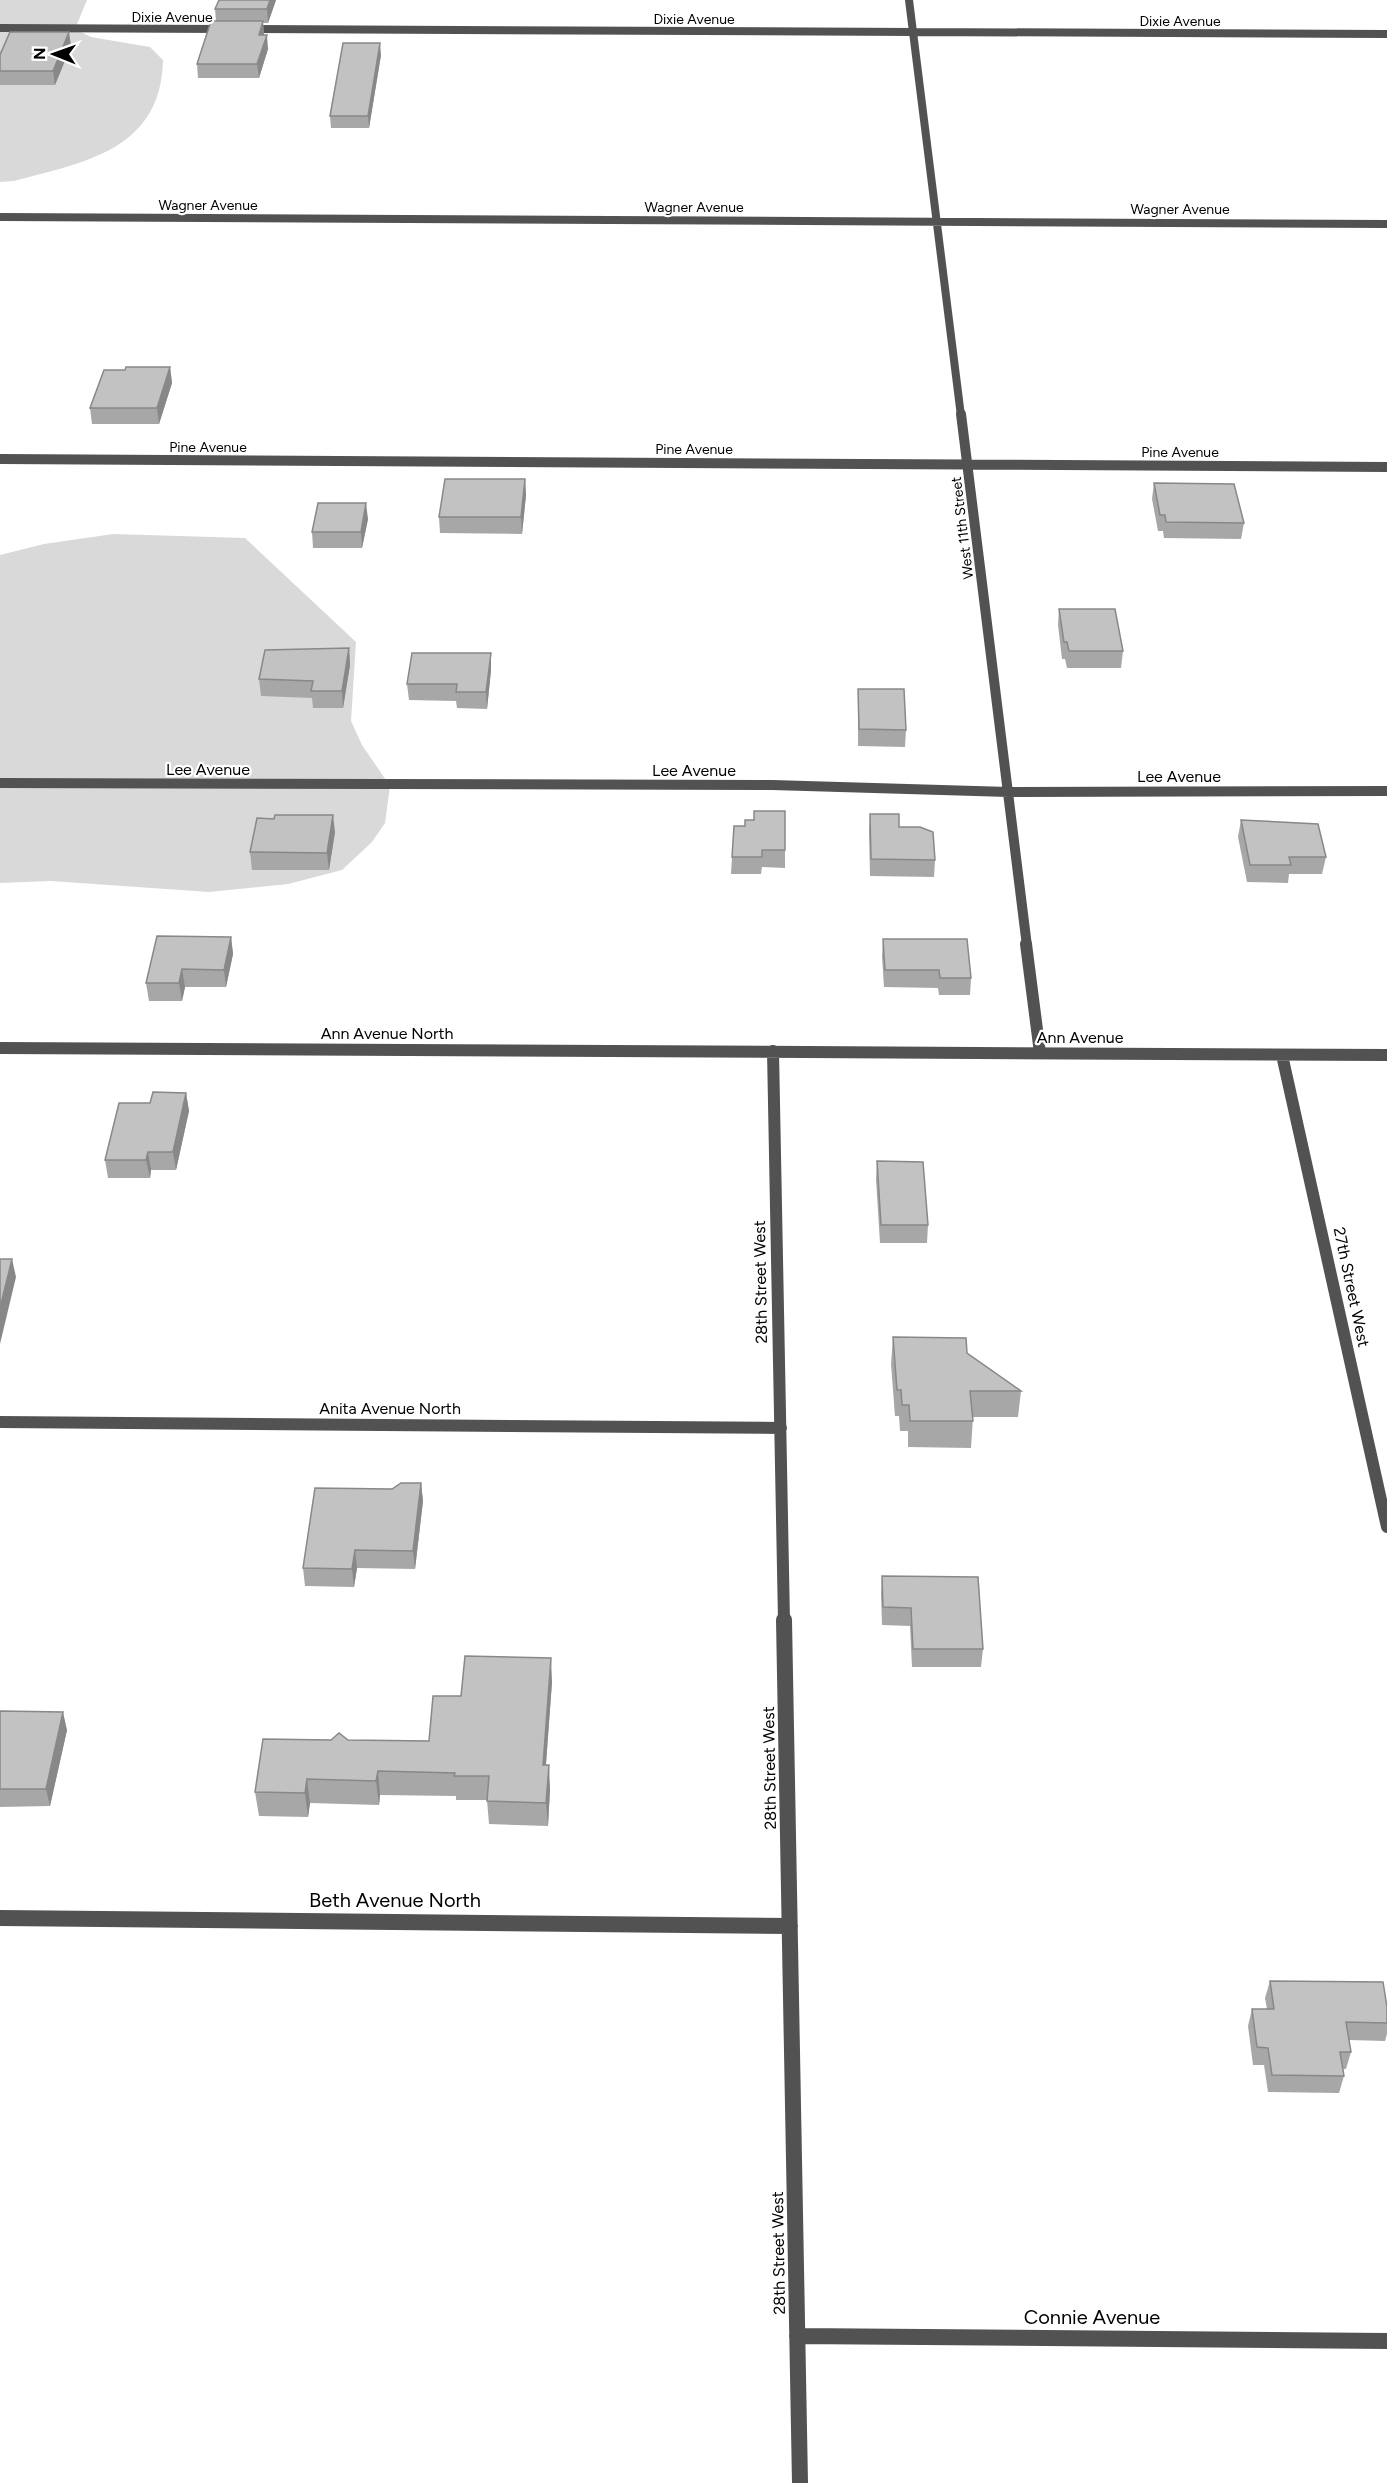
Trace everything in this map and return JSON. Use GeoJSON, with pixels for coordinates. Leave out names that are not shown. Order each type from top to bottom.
{"type":"FeatureCollection","features":[{"type":"Feature","properties":{"kind":"street","name":"West 11th Street"},"geometry":{"type":"LineString","coordinates":[[909,0],[969,464],[1040,1053]]}},
{"type":"Feature","properties":{"kind":"street","name":"Dixie Avenue"},"geometry":{"type":"LineString","coordinates":[[0,28],[1387,34]]}},
{"type":"Feature","properties":{"kind":"street","name":"Wagner Avenue"},"geometry":{"type":"LineString","coordinates":[[0,217],[1387,224]]}},
{"type":"Feature","properties":{"kind":"street","name":"Pine Avenue"},"geometry":{"type":"LineString","coordinates":[[0,459],[1387,467]]}},
{"type":"Feature","properties":{"kind":"street","name":"Lee Avenue"},"geometry":{"type":"LineString","coordinates":[[0,783],[772,785],[1009,792],[1387,791]]}},
{"type":"Feature","properties":{"kind":"street","name":"Ann Avenue North"},"geometry":{"type":"LineString","coordinates":[[0,1048],[773,1051]]}},
{"type":"Feature","properties":{"kind":"street","name":"Ann Avenue"},"geometry":{"type":"LineString","coordinates":[[773,1051],[1387,1055]]}},
{"type":"Feature","properties":{"kind":"street","name":"28th Street West"},"geometry":{"type":"LineString","coordinates":[[773,1051],[800,2483]]}},
{"type":"Feature","properties":{"kind":"street","name":"27th Street West"},"geometry":{"type":"LineString","coordinates":[[1282,1055],[1387,1527]]}},
{"type":"Feature","properties":{"kind":"street","name":"Anita Avenue North"},"geometry":{"type":"LineString","coordinates":[[0,1422],[781,1428]]}},
{"type":"Feature","properties":{"kind":"street","name":"Beth Avenue North"},"geometry":{"type":"LineString","coordinates":[[0,1918],[790,1926]]}},
{"type":"Feature","properties":{"kind":"street","name":"Connie Avenue"},"geometry":{"type":"LineString","coordinates":[[797,2336],[1387,2341]]}},
{"type":"Feature","properties":{"kind":"shaded area"},"geometry":{"type":"Polygon","coordinates":[[[0,0],[87,0],[75,29],[91,37],[150,47],[163,60],[159,90],[149,114],[134,133],[114,147],[92,158],[14,181],[0,182],[0,0]]]}},
{"type":"Feature","properties":{"kind":"shaded area"},"geometry":{"type":"Polygon","coordinates":[[[113,534],[245,538],[356,642],[351,721],[362,745],[390,786],[385,823],[372,842],[342,870],[288,884],[209,892],[51,881],[0,883],[0,555],[44,544],[113,534]]]}},
{"type":"Feature","properties":{"kind":"building"},"geometry":{"type":"Polygon","coordinates":[[[219,0],[270,0],[267,9],[215,9],[219,0]]]}},
{"type":"Feature","properties":{"kind":"building"},"geometry":{"type":"Polygon","coordinates":[[[211,21],[263,21],[259,35],[267,35],[257,64],[197,64],[211,21]]]}},
{"type":"Feature","properties":{"kind":"building"},"geometry":{"type":"Polygon","coordinates":[[[10,32],[69,32],[53,71],[0,71],[0,55],[10,32]]]}},
{"type":"Feature","properties":{"kind":"building"},"geometry":{"type":"Polygon","coordinates":[[[343,43],[380,43],[368,116],[330,116],[343,43]]]}},
{"type":"Feature","properties":{"kind":"building"},"geometry":{"type":"Polygon","coordinates":[[[126,367],[170,367],[157,408],[90,408],[104,370],[125,370],[126,367]]]}},
{"type":"Feature","properties":{"kind":"building"},"geometry":{"type":"Polygon","coordinates":[[[445,479],[525,479],[521,517],[439,517],[445,479]]]}},
{"type":"Feature","properties":{"kind":"building"},"geometry":{"type":"Polygon","coordinates":[[[1154,483],[1234,484],[1244,523],[1166,522],[1165,515],[1160,515],[1154,483]]]}},
{"type":"Feature","properties":{"kind":"building"},"geometry":{"type":"Polygon","coordinates":[[[318,503],[366,503],[361,532],[312,532],[318,503]]]}},
{"type":"Feature","properties":{"kind":"building"},"geometry":{"type":"Polygon","coordinates":[[[1059,609],[1115,609],[1123,651],[1069,651],[1067,642],[1064,642],[1059,609]]]}},
{"type":"Feature","properties":{"kind":"building"},"geometry":{"type":"Polygon","coordinates":[[[349,648],[342,691],[311,691],[313,681],[259,679],[265,650],[349,648]]]}},
{"type":"Feature","properties":{"kind":"building"},"geometry":{"type":"Polygon","coordinates":[[[412,653],[491,653],[486,692],[456,692],[457,684],[407,684],[412,653]]]}},
{"type":"Feature","properties":{"kind":"building"},"geometry":{"type":"Polygon","coordinates":[[[858,689],[904,689],[906,730],[859,729],[858,689]]]}},
{"type":"Feature","properties":{"kind":"building"},"geometry":{"type":"Polygon","coordinates":[[[754,811],[785,811],[785,850],[762,850],[762,857],[732,857],[734,826],[745,826],[745,820],[754,820],[754,811]]]}},
{"type":"Feature","properties":{"kind":"building"},"geometry":{"type":"Polygon","coordinates":[[[870,814],[899,814],[899,827],[920,827],[933,832],[935,860],[871,859],[870,814]]]}},
{"type":"Feature","properties":{"kind":"building"},"geometry":{"type":"Polygon","coordinates":[[[275,815],[333,815],[327,853],[250,852],[257,818],[274,819],[275,815]]]}},
{"type":"Feature","properties":{"kind":"building"},"geometry":{"type":"Polygon","coordinates":[[[1241,820],[1318,824],[1326,857],[1289,857],[1291,865],[1250,865],[1241,820]]]}},
{"type":"Feature","properties":{"kind":"building"},"geometry":{"type":"Polygon","coordinates":[[[157,936],[231,937],[224,970],[182,969],[179,983],[146,983],[157,936]]]}},
{"type":"Feature","properties":{"kind":"building"},"geometry":{"type":"Polygon","coordinates":[[[883,939],[967,939],[971,978],[940,978],[939,970],[885,970],[883,939]]]}},
{"type":"Feature","properties":{"kind":"building"},"geometry":{"type":"Polygon","coordinates":[[[153,1092],[186,1093],[173,1152],[148,1152],[146,1160],[105,1160],[119,1103],[150,1103],[153,1092]]]}},
{"type":"Feature","properties":{"kind":"building"},"geometry":{"type":"Polygon","coordinates":[[[877,1161],[923,1162],[928,1225],[881,1225],[877,1161]]]}},
{"type":"Feature","properties":{"kind":"building"},"geometry":{"type":"Polygon","coordinates":[[[0,1259],[12,1259],[0,1308],[0,1259]]]}},
{"type":"Feature","properties":{"kind":"building"},"geometry":{"type":"Polygon","coordinates":[[[893,1337],[966,1338],[967,1353],[1021,1391],[970,1391],[973,1421],[910,1421],[909,1405],[902,1405],[901,1390],[897,1390],[893,1337]]]}},
{"type":"Feature","properties":{"kind":"building"},"geometry":{"type":"Polygon","coordinates":[[[401,1483],[421,1483],[413,1551],[355,1550],[352,1569],[303,1568],[315,1488],[392,1489],[401,1483]]]}},
{"type":"Feature","properties":{"kind":"building"},"geometry":{"type":"Polygon","coordinates":[[[882,1576],[978,1577],[983,1649],[913,1649],[911,1608],[883,1607],[882,1576]]]}},
{"type":"Feature","properties":{"kind":"building"},"geometry":{"type":"Polygon","coordinates":[[[465,1656],[551,1658],[543,1765],[549,1765],[546,1803],[487,1801],[489,1776],[454,1776],[455,1773],[378,1771],[376,1781],[307,1779],[305,1793],[255,1792],[263,1739],[331,1740],[339,1733],[348,1740],[429,1741],[433,1696],[461,1696],[465,1656]]]}},
{"type":"Feature","properties":{"kind":"building"},"geometry":{"type":"Polygon","coordinates":[[[0,1711],[63,1712],[46,1789],[0,1789],[0,1711]]]}},
{"type":"Feature","properties":{"kind":"building"},"geometry":{"type":"Polygon","coordinates":[[[1270,1981],[1383,1982],[1387,2023],[1346,2022],[1351,2052],[1340,2052],[1344,2076],[1272,2075],[1268,2048],[1257,2047],[1252,2009],[1274,2009],[1270,1981]]]}}]}
